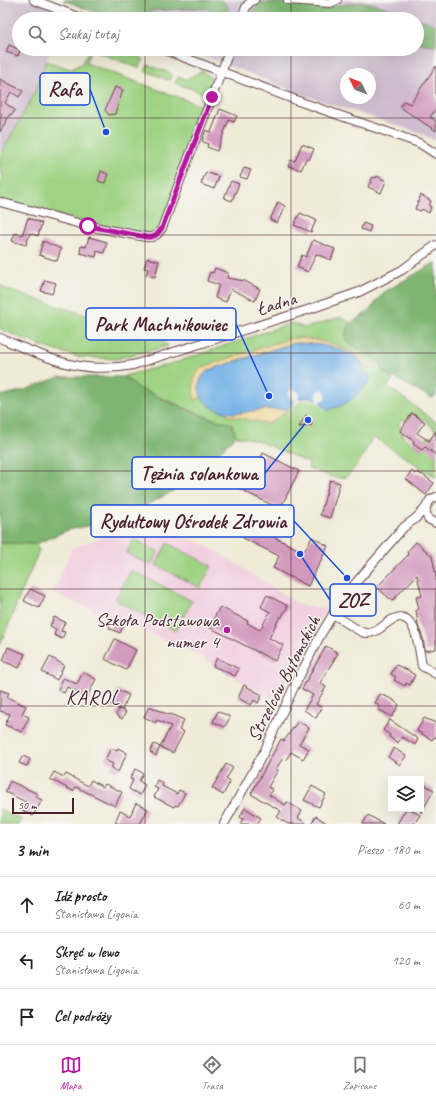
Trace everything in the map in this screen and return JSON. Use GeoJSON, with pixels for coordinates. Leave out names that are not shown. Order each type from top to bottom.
{"type":"FeatureCollection","features":[{"type":"Feature","properties":{"kind":"street"},"geometry":{"type":"LineString","coordinates":[[34,0],[65,12]]}},
{"type":"Feature","properties":{"kind":"street"},"geometry":{"type":"LineString","coordinates":[[244,12],[246,7],[254,0]]}},
{"type":"Feature","properties":{"kind":"street"},"geometry":{"type":"LineString","coordinates":[[288,0],[330,2],[337,0]]}},
{"type":"Feature","properties":{"kind":"street"},"geometry":{"type":"LineString","coordinates":[[181,56],[301,102],[419,142],[436,154]]}},
{"type":"Feature","properties":{"kind":"street"},"geometry":{"type":"LineString","coordinates":[[0,202],[88,226],[151,238],[157,235],[162,228],[227,56]]}},
{"type":"Feature","properties":{"kind":"street","name":"Ładna"},"geometry":{"type":"LineString","coordinates":[[0,338],[55,361],[80,367],[107,369],[133,364],[307,310],[359,292],[402,270],[436,245]]}},
{"type":"Feature","properties":{"kind":"street","name":"Strzelców Bytomskich"},"geometry":{"type":"LineString","coordinates":[[224,824],[264,752],[294,687],[333,614],[353,586],[404,527],[425,509],[430,500],[436,497]]}},
{"type":"Feature","properties":{"kind":"street"},"geometry":{"type":"LineString","coordinates":[[425,509],[434,522]]}},
{"type":"Feature","properties":{"kind":"street"},"geometry":{"type":"LineString","coordinates":[[415,519],[434,522]]}},
{"type":"Feature","properties":{"kind":"street"},"geometry":{"type":"LineString","coordinates":[[333,614],[364,633],[374,632],[391,620],[400,618],[408,620],[412,623],[415,630],[422,666],[436,674]]}},
{"type":"Feature","properties":{"kind":"shaded area"},"geometry":{"type":"Polygon","coordinates":[[[0,0],[34,0],[66,12],[12,12],[12,56],[48,56],[33,96],[0,156],[0,0]]]}},
{"type":"Feature","properties":{"kind":"shaded area"},"geometry":{"type":"Polygon","coordinates":[[[63,0],[436,0],[436,141],[420,133],[303,95],[206,56],[424,56],[424,12],[94,12],[63,0]]]}},
{"type":"Feature","properties":{"kind":"shaded area","name":"Szkoła Podstawowa numer 4"},"geometry":{"type":"Polygon","coordinates":[[[139,524],[196,541],[215,550],[299,605],[326,609],[300,651],[276,702],[189,650],[53,593],[72,548],[139,524]]]}},
{"type":"Feature","properties":{"kind":"green space"},"geometry":{"type":"Polygon","coordinates":[[[63,0],[222,0],[229,8],[226,12],[216,12],[209,9],[198,8],[150,12],[94,12],[63,0]]]}},
{"type":"Feature","properties":{"kind":"green space"},"geometry":{"type":"Polygon","coordinates":[[[258,2],[334,6],[363,2],[378,5],[398,12],[254,12],[253,10],[258,2]]]}},
{"type":"Feature","properties":{"kind":"green space"},"geometry":{"type":"Polygon","coordinates":[[[424,21],[436,25],[436,46],[424,43],[424,21]]]}},
{"type":"Feature","properties":{"kind":"green space"},"geometry":{"type":"Polygon","coordinates":[[[87,56],[88,56],[86,63],[207,108],[162,228],[151,237],[0,202],[0,180],[3,177],[0,168],[0,156],[33,96],[46,61],[71,69],[81,64],[87,56]]]}},
{"type":"Feature","properties":{"kind":"green space"},"geometry":{"type":"Polygon","coordinates":[[[108,56],[139,56],[144,60],[138,68],[108,56]]]}},
{"type":"Feature","properties":{"kind":"green space"},"geometry":{"type":"Polygon","coordinates":[[[148,65],[172,75],[169,80],[145,71],[148,65]]]}},
{"type":"Feature","properties":{"kind":"green space"},"geometry":{"type":"Polygon","coordinates":[[[202,71],[208,75],[211,81],[209,95],[175,83],[178,77],[186,79],[202,71]]]}},
{"type":"Feature","properties":{"kind":"green space"},"geometry":{"type":"Polygon","coordinates":[[[436,262],[436,396],[432,398],[383,372],[380,362],[346,341],[346,333],[351,323],[369,311],[384,292],[436,262]]]}},
{"type":"Feature","properties":{"kind":"green space"},"geometry":{"type":"Polygon","coordinates":[[[0,285],[8,290],[160,339],[168,346],[116,359],[78,357],[41,346],[0,329],[0,285]]]}},
{"type":"Feature","properties":{"kind":"green space"},"geometry":{"type":"Polygon","coordinates":[[[341,317],[351,323],[346,333],[346,341],[380,362],[383,372],[393,379],[388,387],[436,422],[436,432],[425,419],[423,421],[412,413],[406,422],[403,419],[398,425],[402,428],[400,431],[403,433],[402,436],[422,450],[425,445],[425,439],[433,436],[436,438],[436,477],[373,437],[355,468],[346,477],[337,478],[329,476],[308,468],[309,463],[256,440],[236,436],[232,424],[207,417],[138,388],[124,376],[174,363],[291,323],[305,328],[341,317]]]}},
{"type":"Feature","properties":{"kind":"green space"},"geometry":{"type":"Polygon","coordinates":[[[59,377],[124,377],[138,388],[176,405],[207,417],[232,424],[236,436],[212,459],[194,480],[120,519],[68,530],[36,544],[0,543],[0,396],[25,390],[59,377]]]}},
{"type":"Feature","properties":{"kind":"green space"},"geometry":{"type":"Polygon","coordinates":[[[134,539],[158,552],[151,565],[126,553],[134,539]]]}},
{"type":"Feature","properties":{"kind":"green space"},"geometry":{"type":"Polygon","coordinates":[[[0,543],[36,544],[39,550],[0,645],[0,543]]]}},
{"type":"Feature","properties":{"kind":"green space"},"geometry":{"type":"Polygon","coordinates":[[[167,543],[212,566],[200,588],[156,565],[167,543]]]}},
{"type":"Feature","properties":{"kind":"green space"},"geometry":{"type":"Polygon","coordinates":[[[131,570],[192,601],[176,631],[115,600],[131,570]]]}},
{"type":"Feature","properties":{"kind":"green space"},"geometry":{"type":"Polygon","coordinates":[[[0,809],[21,820],[20,824],[0,824],[0,809]]]}},
{"type":"Feature","properties":{"kind":"sand"},"geometry":{"type":"Polygon","coordinates":[[[295,338],[317,340],[337,346],[357,354],[375,365],[377,368],[364,366],[365,365],[361,360],[331,347],[284,346],[235,361],[201,397],[195,400],[193,391],[194,382],[196,374],[202,367],[295,338]]]}},
{"type":"Feature","properties":{"kind":"sand"},"geometry":{"type":"Polygon","coordinates":[[[288,408],[283,414],[268,424],[227,415],[228,411],[240,413],[252,410],[288,408]]]}},
{"type":"Feature","properties":{"kind":"water"},"geometry":{"type":"Polygon","coordinates":[[[294,343],[322,345],[342,350],[359,359],[365,365],[361,365],[361,367],[364,368],[364,372],[371,377],[355,397],[347,403],[327,411],[318,401],[303,398],[287,409],[267,409],[234,413],[220,411],[208,405],[200,395],[200,380],[209,370],[294,343]]]}},
{"type":"Feature","properties":{"kind":"pier"},"geometry":{"type":"Polygon","coordinates":[[[292,389],[299,392],[298,400],[310,398],[317,400],[318,398],[316,395],[318,391],[324,390],[326,398],[319,402],[327,411],[318,403],[310,400],[299,402],[288,410],[296,401],[289,396],[289,392],[292,389]]]}},
{"type":"Feature","properties":{"kind":"building"},"geometry":{"type":"Polygon","coordinates":[[[9,45],[12,46],[12,54],[6,52],[9,45]]]}},
{"type":"Feature","properties":{"kind":"building"},"geometry":{"type":"Polygon","coordinates":[[[436,66],[436,109],[430,117],[436,121],[436,131],[400,107],[404,101],[410,104],[436,66]]]}},
{"type":"Feature","properties":{"kind":"building"},"geometry":{"type":"Polygon","coordinates":[[[0,79],[23,91],[19,97],[11,92],[5,103],[15,110],[12,115],[10,114],[0,132],[0,118],[2,114],[0,113],[0,79]]]}},
{"type":"Feature","properties":{"kind":"building"},"geometry":{"type":"Polygon","coordinates":[[[115,87],[123,90],[115,114],[109,115],[105,110],[115,87]]]}},
{"type":"Feature","properties":{"kind":"building"},"geometry":{"type":"Polygon","coordinates":[[[220,109],[237,116],[234,122],[229,120],[217,151],[207,147],[208,144],[202,141],[206,130],[211,132],[220,109]]]}},
{"type":"Feature","properties":{"kind":"building"},"geometry":{"type":"Polygon","coordinates":[[[302,144],[314,149],[309,160],[306,159],[301,170],[288,166],[291,160],[295,161],[302,144]]]}},
{"type":"Feature","properties":{"kind":"building"},"geometry":{"type":"Polygon","coordinates":[[[244,168],[251,170],[247,179],[240,177],[244,168]]]}},
{"type":"Feature","properties":{"kind":"building"},"geometry":{"type":"Polygon","coordinates":[[[101,171],[108,174],[105,183],[98,181],[101,171]]]}},
{"type":"Feature","properties":{"kind":"building"},"geometry":{"type":"Polygon","coordinates":[[[206,172],[219,177],[214,189],[201,184],[206,172]]]}},
{"type":"Feature","properties":{"kind":"building"},"geometry":{"type":"Polygon","coordinates":[[[377,176],[386,181],[381,193],[368,187],[373,177],[376,178],[377,176]]]}},
{"type":"Feature","properties":{"kind":"building"},"geometry":{"type":"Polygon","coordinates":[[[231,181],[239,184],[232,201],[224,198],[231,181]]]}},
{"type":"Feature","properties":{"kind":"building"},"geometry":{"type":"Polygon","coordinates":[[[421,195],[431,201],[429,213],[422,209],[421,211],[415,209],[421,195]]]}},
{"type":"Feature","properties":{"kind":"building"},"geometry":{"type":"Polygon","coordinates":[[[278,202],[285,206],[277,223],[270,220],[278,202]]]}},
{"type":"Feature","properties":{"kind":"building"},"geometry":{"type":"Polygon","coordinates":[[[300,213],[316,220],[311,232],[294,225],[300,213]]]}},
{"type":"Feature","properties":{"kind":"building"},"geometry":{"type":"Polygon","coordinates":[[[28,218],[42,223],[38,236],[30,233],[26,245],[12,241],[15,233],[22,235],[28,218]]]}},
{"type":"Feature","properties":{"kind":"building"},"geometry":{"type":"Polygon","coordinates":[[[363,223],[371,226],[369,232],[361,229],[363,223]]]}},
{"type":"Feature","properties":{"kind":"building"},"geometry":{"type":"Polygon","coordinates":[[[89,237],[107,242],[104,253],[97,251],[96,257],[80,253],[81,246],[86,247],[89,237]]]}},
{"type":"Feature","properties":{"kind":"building"},"geometry":{"type":"Polygon","coordinates":[[[313,240],[335,249],[331,260],[316,254],[308,272],[297,267],[302,255],[306,257],[313,240]]]}},
{"type":"Feature","properties":{"kind":"building"},"geometry":{"type":"Polygon","coordinates":[[[43,241],[61,249],[57,261],[39,255],[43,241]]]}},
{"type":"Feature","properties":{"kind":"building"},"geometry":{"type":"Polygon","coordinates":[[[147,258],[159,261],[155,277],[146,275],[148,269],[144,268],[147,258]]]}},
{"type":"Feature","properties":{"kind":"building"},"geometry":{"type":"Polygon","coordinates":[[[215,268],[228,273],[227,278],[245,281],[260,289],[255,301],[231,289],[226,302],[215,298],[219,285],[207,281],[210,272],[213,273],[215,268]]]}},
{"type":"Feature","properties":{"kind":"building"},"geometry":{"type":"Polygon","coordinates":[[[45,280],[56,283],[52,294],[41,291],[45,280]]]}},
{"type":"Feature","properties":{"kind":"building"},"geometry":{"type":"Polygon","coordinates":[[[412,413],[425,422],[417,433],[429,441],[436,431],[436,455],[425,447],[422,450],[413,444],[414,441],[400,431],[412,413]]]}},
{"type":"Feature","properties":{"kind":"building"},"geometry":{"type":"Polygon","coordinates":[[[306,415],[311,421],[312,425],[299,427],[306,415]]]}},
{"type":"Feature","properties":{"kind":"building"},"geometry":{"type":"Polygon","coordinates":[[[263,453],[299,471],[280,509],[238,488],[245,473],[252,477],[263,453]]]}},
{"type":"Feature","properties":{"kind":"building"},"geometry":{"type":"Polygon","coordinates":[[[411,471],[416,474],[417,472],[422,474],[434,483],[426,495],[406,479],[411,471]]]}},
{"type":"Feature","properties":{"kind":"building"},"geometry":{"type":"Polygon","coordinates":[[[330,480],[340,483],[330,518],[320,515],[330,480]]]}},
{"type":"Feature","properties":{"kind":"building"},"geometry":{"type":"Polygon","coordinates":[[[249,525],[304,552],[312,537],[328,546],[308,586],[273,568],[279,556],[243,538],[249,525]]]}},
{"type":"Feature","properties":{"kind":"building"},"geometry":{"type":"Polygon","coordinates":[[[416,542],[432,556],[436,575],[436,649],[425,651],[423,638],[417,623],[416,610],[419,609],[416,597],[422,596],[417,575],[392,601],[377,587],[408,555],[407,552],[416,542]]]}},
{"type":"Feature","properties":{"kind":"building"},"geometry":{"type":"Polygon","coordinates":[[[30,589],[45,596],[39,608],[24,601],[30,589]]]}},
{"type":"Feature","properties":{"kind":"building"},"geometry":{"type":"Polygon","coordinates":[[[267,595],[288,606],[281,618],[280,617],[269,638],[283,645],[275,661],[209,627],[220,607],[248,621],[247,623],[260,630],[270,612],[261,607],[267,595]]]}},
{"type":"Feature","properties":{"kind":"building"},"geometry":{"type":"Polygon","coordinates":[[[54,617],[65,622],[61,631],[65,632],[62,639],[54,635],[56,629],[50,626],[54,617]]]}},
{"type":"Feature","properties":{"kind":"building"},"geometry":{"type":"Polygon","coordinates":[[[112,621],[123,626],[120,633],[109,628],[112,621]]]}},
{"type":"Feature","properties":{"kind":"building"},"geometry":{"type":"Polygon","coordinates":[[[115,639],[136,650],[126,670],[105,659],[115,639]]]}},
{"type":"Feature","properties":{"kind":"building"},"geometry":{"type":"Polygon","coordinates":[[[326,646],[338,653],[320,683],[326,687],[316,704],[322,708],[316,718],[304,710],[313,695],[302,689],[326,646]]]}},
{"type":"Feature","properties":{"kind":"building"},"geometry":{"type":"Polygon","coordinates":[[[8,647],[25,654],[19,668],[3,661],[8,647]]]}},
{"type":"Feature","properties":{"kind":"building"},"geometry":{"type":"Polygon","coordinates":[[[50,657],[64,665],[57,680],[42,672],[50,657]]]}},
{"type":"Feature","properties":{"kind":"building"},"geometry":{"type":"Polygon","coordinates":[[[217,658],[239,669],[235,676],[213,666],[217,658]]]}},
{"type":"Feature","properties":{"kind":"building"},"geometry":{"type":"Polygon","coordinates":[[[396,665],[410,671],[415,675],[410,685],[406,683],[405,686],[394,680],[396,677],[391,674],[396,665]]]}},
{"type":"Feature","properties":{"kind":"building"},"geometry":{"type":"Polygon","coordinates":[[[83,672],[96,679],[87,697],[67,687],[64,693],[58,690],[63,678],[77,684],[83,672]]]}},
{"type":"Feature","properties":{"kind":"building"},"geometry":{"type":"Polygon","coordinates":[[[244,685],[262,695],[258,703],[254,700],[251,705],[238,698],[244,685]]]}},
{"type":"Feature","properties":{"kind":"building"},"geometry":{"type":"Polygon","coordinates":[[[0,690],[9,693],[7,697],[26,706],[22,714],[29,717],[22,732],[5,725],[10,714],[0,711],[0,690]]]}},
{"type":"Feature","properties":{"kind":"building"},"geometry":{"type":"Polygon","coordinates":[[[118,690],[129,695],[122,710],[111,705],[118,690]]]}},
{"type":"Feature","properties":{"kind":"building"},"geometry":{"type":"Polygon","coordinates":[[[380,694],[394,700],[399,705],[392,717],[378,709],[380,706],[375,703],[380,694]]]}},
{"type":"Feature","properties":{"kind":"building"},"geometry":{"type":"Polygon","coordinates":[[[149,706],[184,720],[179,730],[184,732],[173,753],[160,747],[171,726],[157,720],[156,723],[144,717],[149,706]]]}},
{"type":"Feature","properties":{"kind":"building"},"geometry":{"type":"Polygon","coordinates":[[[119,709],[126,712],[122,719],[116,715],[119,709]]]}},
{"type":"Feature","properties":{"kind":"building"},"geometry":{"type":"Polygon","coordinates":[[[218,711],[230,717],[225,727],[213,722],[218,711]]]}},
{"type":"Feature","properties":{"kind":"building"},"geometry":{"type":"Polygon","coordinates":[[[424,718],[436,723],[436,738],[434,737],[432,740],[417,731],[424,718]]]}},
{"type":"Feature","properties":{"kind":"building"},"geometry":{"type":"Polygon","coordinates":[[[390,720],[418,739],[415,745],[402,737],[398,743],[389,737],[390,735],[383,730],[390,720]]]}},
{"type":"Feature","properties":{"kind":"building"},"geometry":{"type":"Polygon","coordinates":[[[298,721],[309,728],[299,744],[309,749],[303,759],[291,752],[286,760],[283,758],[268,787],[273,790],[269,795],[285,805],[287,802],[302,811],[298,818],[307,824],[288,824],[277,817],[281,811],[251,794],[281,739],[284,741],[298,721]]]}},
{"type":"Feature","properties":{"kind":"building"},"geometry":{"type":"Polygon","coordinates":[[[154,744],[160,747],[156,756],[150,752],[154,744]]]}},
{"type":"Feature","properties":{"kind":"building"},"geometry":{"type":"Polygon","coordinates":[[[111,748],[117,751],[118,748],[127,753],[118,772],[111,768],[113,764],[105,760],[111,748]]]}},
{"type":"Feature","properties":{"kind":"building"},"geometry":{"type":"Polygon","coordinates":[[[394,748],[406,756],[400,765],[388,757],[394,748]]]}},
{"type":"Feature","properties":{"kind":"building"},"geometry":{"type":"Polygon","coordinates":[[[23,756],[30,759],[27,766],[19,763],[23,756]]]}},
{"type":"Feature","properties":{"kind":"building"},"geometry":{"type":"Polygon","coordinates":[[[226,764],[233,768],[226,779],[230,782],[223,795],[212,788],[226,764]]]}},
{"type":"Feature","properties":{"kind":"building"},"geometry":{"type":"Polygon","coordinates":[[[135,769],[143,773],[139,781],[145,785],[140,795],[129,789],[133,780],[130,779],[135,769]]]}},
{"type":"Feature","properties":{"kind":"building"},"geometry":{"type":"Polygon","coordinates":[[[54,772],[64,777],[66,774],[88,786],[91,780],[103,787],[105,784],[122,792],[115,806],[76,787],[73,791],[50,779],[54,772]]]}},
{"type":"Feature","properties":{"kind":"building"},"geometry":{"type":"Polygon","coordinates":[[[157,780],[163,783],[162,786],[177,794],[179,790],[185,793],[178,806],[175,805],[174,807],[154,797],[158,789],[154,787],[157,780]]]}},
{"type":"Feature","properties":{"kind":"building"},"geometry":{"type":"Polygon","coordinates":[[[10,781],[38,794],[36,797],[42,800],[33,816],[22,810],[26,802],[5,792],[10,781]]]}},
{"type":"Feature","properties":{"kind":"building"},"geometry":{"type":"Polygon","coordinates":[[[424,785],[434,790],[424,808],[424,785]]]}},
{"type":"Feature","properties":{"kind":"building"},"geometry":{"type":"Polygon","coordinates":[[[312,786],[326,794],[319,807],[304,800],[312,786]]]}},
{"type":"Feature","properties":{"kind":"building"},"geometry":{"type":"Polygon","coordinates":[[[136,803],[148,809],[140,824],[119,824],[115,822],[120,811],[130,816],[136,803]]]}},
{"type":"Feature","properties":{"kind":"building"},"geometry":{"type":"Polygon","coordinates":[[[245,808],[261,818],[257,824],[240,824],[243,819],[240,817],[245,808]]]}},
{"type":"Feature","properties":{"kind":"building"},"geometry":{"type":"Polygon","coordinates":[[[404,812],[415,812],[420,815],[414,824],[397,824],[404,812]]]}},
{"type":"Feature","properties":{"kind":"building"},"geometry":{"type":"Polygon","coordinates":[[[368,815],[384,824],[363,824],[368,815]]]}},
{"type":"Feature","properties":{"kind":"building"},"geometry":{"type":"Polygon","coordinates":[[[316,816],[328,824],[311,824],[316,816]]]}},
{"type":"Feature","properties":{"kind":"place","name":"Rafa"},"geometry":{"type":"Point","coordinates":[106,132]}},
{"type":"Feature","properties":{"kind":"place","name":"Park Machnikowiec"},"geometry":{"type":"Point","coordinates":[269,396]}},
{"type":"Feature","properties":{"kind":"place","name":"Tężnia solankowa"},"geometry":{"type":"Point","coordinates":[308,420]}},
{"type":"Feature","properties":{"kind":"place","name":"ZOZ"},"geometry":{"type":"Point","coordinates":[300,554]}},
{"type":"Feature","properties":{"kind":"place","name":"Rydułtowy Ośrodek Zdrowia"},"geometry":{"type":"Point","coordinates":[347,578]}},
{"type":"Feature","properties":{"kind":"place","name":"Szkoła Podstawowa numer 4"},"geometry":{"type":"Point","coordinates":[227,630]}},
{"type":"Feature","properties":{"kind":"district","name":"KAROL"},"geometry":{"type":"Point","coordinates":[93,697]}},
{"type":"Feature","properties":{"kind":"route"},"geometry":{"type":"LineString","coordinates":[[88,226],[151,238],[157,235],[162,228],[212,97]]}}]}
